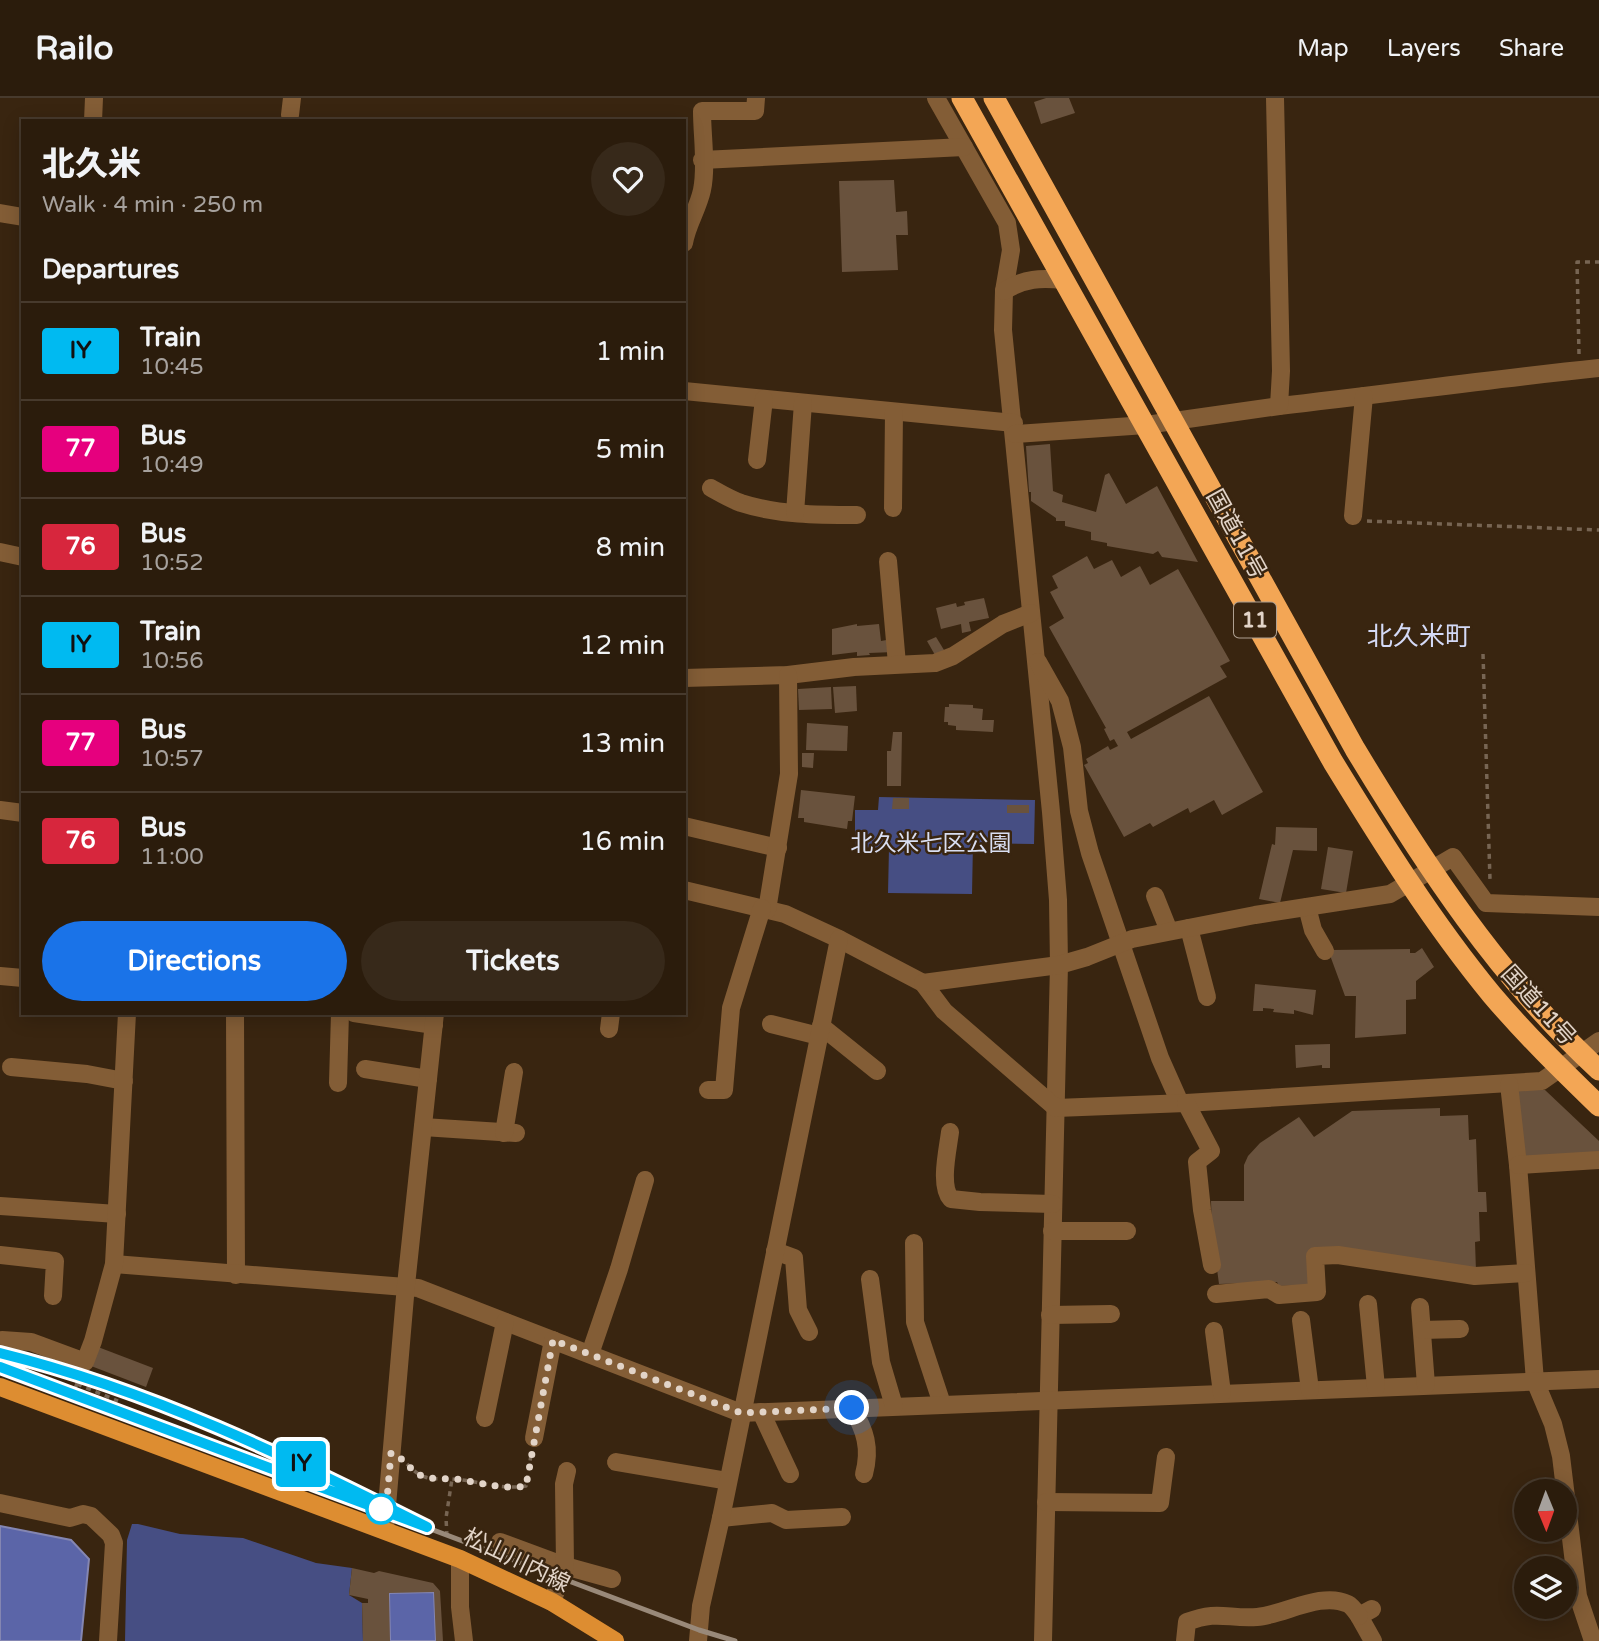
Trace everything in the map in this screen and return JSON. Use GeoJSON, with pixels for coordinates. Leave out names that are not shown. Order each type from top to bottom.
{"type":"FeatureCollection","features":[{"type":"Feature","properties":{"kind":"highway","name":"国道11号"},"geometry":{"type":"LineString","coordinates":[[962,98],[1333,762],[1410,883],[1460,955],[1494,997],[1599,1106]]}},
{"type":"Feature","properties":{"kind":"highway","name":"国道11号"},"geometry":{"type":"LineString","coordinates":[[994,98],[1355,749],[1431,871],[1516,983],[1599,1070]]}},
{"type":"Feature","properties":{"kind":"main road","name":"松山川内線"},"geometry":{"type":"LineString","coordinates":[[0,1387],[460,1559],[552,1602],[615,1641]]}},
{"type":"Feature","properties":{"kind":"street"},"geometry":{"type":"LineString","coordinates":[[93,119],[94,98]]}},
{"type":"Feature","properties":{"kind":"street"},"geometry":{"type":"LineString","coordinates":[[686,229],[697,209],[703,187],[702,160],[693,138],[702,111],[755,111],[756,98]]}},
{"type":"Feature","properties":{"kind":"street"},"geometry":{"type":"LineString","coordinates":[[936,98],[1007,223],[1011,250],[1004,291],[1003,331],[1058,900],[1059,965],[1043,1641]]}},
{"type":"Feature","properties":{"kind":"street"},"geometry":{"type":"LineString","coordinates":[[1275,98],[1281,371],[1279,406]]}},
{"type":"Feature","properties":{"kind":"street"},"geometry":{"type":"LineString","coordinates":[[702,160],[964,147]]}},
{"type":"Feature","properties":{"kind":"street"},"geometry":{"type":"LineString","coordinates":[[0,213],[21,217]]}},
{"type":"Feature","properties":{"kind":"street"},"geometry":{"type":"LineString","coordinates":[[1004,291],[1020,282],[1046,278],[1065,280]]}},
{"type":"Feature","properties":{"kind":"street"},"geometry":{"type":"LineString","coordinates":[[686,391],[894,412],[1014,428],[1146,425],[1507,377],[1599,368]]}},
{"type":"Feature","properties":{"kind":"street"},"geometry":{"type":"LineString","coordinates":[[1353,516],[1364,396]]}},
{"type":"Feature","properties":{"kind":"street"},"geometry":{"type":"LineString","coordinates":[[757,460],[764,399]]}},
{"type":"Feature","properties":{"kind":"street"},"geometry":{"type":"LineString","coordinates":[[795,513],[803,403]]}},
{"type":"Feature","properties":{"kind":"street"},"geometry":{"type":"LineString","coordinates":[[893,508],[894,412]]}},
{"type":"Feature","properties":{"kind":"street"},"geometry":{"type":"LineString","coordinates":[[710,488],[740,503],[795,513],[857,515]]}},
{"type":"Feature","properties":{"kind":"street"},"geometry":{"type":"LineString","coordinates":[[0,552],[19,561]]}},
{"type":"Feature","properties":{"kind":"street"},"geometry":{"type":"LineString","coordinates":[[888,561],[897,664]]}},
{"type":"Feature","properties":{"kind":"street"},"geometry":{"type":"LineString","coordinates":[[686,678],[788,675],[854,667],[935,663],[1003,624],[1031,613]]}},
{"type":"Feature","properties":{"kind":"street"},"geometry":{"type":"LineString","coordinates":[[1035,656],[1060,701],[1072,747],[1079,811],[1119,944],[1160,1058],[1211,1152],[1197,1162],[1212,1265]]}},
{"type":"Feature","properties":{"kind":"street"},"geometry":{"type":"LineString","coordinates":[[708,1090],[724,1090],[723,1006],[765,909],[778,848],[789,774],[788,675]]}},
{"type":"Feature","properties":{"kind":"street"},"geometry":{"type":"LineString","coordinates":[[0,810],[21,813]]}},
{"type":"Feature","properties":{"kind":"street"},"geometry":{"type":"LineString","coordinates":[[686,826],[778,848]]}},
{"type":"Feature","properties":{"kind":"street"},"geometry":{"type":"LineString","coordinates":[[923,983],[1059,965],[1132,939],[1169,931],[1390,894],[1453,857],[1486,903],[1599,907]]}},
{"type":"Feature","properties":{"kind":"street"},"geometry":{"type":"LineString","coordinates":[[686,890],[785,914],[923,983],[944,1011],[1056,1108],[1542,1081],[1599,1041]]}},
{"type":"Feature","properties":{"kind":"street"},"geometry":{"type":"LineString","coordinates":[[1155,895],[1169,931]]}},
{"type":"Feature","properties":{"kind":"street"},"geometry":{"type":"LineString","coordinates":[[1307,907],[1312,930],[1325,951]]}},
{"type":"Feature","properties":{"kind":"street"},"geometry":{"type":"LineString","coordinates":[[1189,928],[1207,997]]}},
{"type":"Feature","properties":{"kind":"street"},"geometry":{"type":"LineString","coordinates":[[698,1641],[701,1606],[839,939]]}},
{"type":"Feature","properties":{"kind":"street"},"geometry":{"type":"LineString","coordinates":[[0,976],[21,978]]}},
{"type":"Feature","properties":{"kind":"street"},"geometry":{"type":"LineString","coordinates":[[2,1340],[31,1342],[85,1362],[114,1264],[127,1015]]}},
{"type":"Feature","properties":{"kind":"street"},"geometry":{"type":"LineString","coordinates":[[235,1015],[236,1275]]}},
{"type":"Feature","properties":{"kind":"street"},"geometry":{"type":"LineString","coordinates":[[338,1083],[341,1015]]}},
{"type":"Feature","properties":{"kind":"street"},"geometry":{"type":"LineString","coordinates":[[381,1015],[434,1019],[406,1285],[385,1530]]}},
{"type":"Feature","properties":{"kind":"street"},"geometry":{"type":"LineString","coordinates":[[771,1024],[820,1031],[877,1071]]}},
{"type":"Feature","properties":{"kind":"street"},"geometry":{"type":"LineString","coordinates":[[11,1067],[87,1074],[124,1081]]}},
{"type":"Feature","properties":{"kind":"street"},"geometry":{"type":"LineString","coordinates":[[365,1069],[428,1079]]}},
{"type":"Feature","properties":{"kind":"street"},"geometry":{"type":"LineString","coordinates":[[423,1127],[510,1133],[514,1072]]}},
{"type":"Feature","properties":{"kind":"street"},"geometry":{"type":"LineString","coordinates":[[1509,1084],[1535,1381],[1553,1424],[1561,1457],[1578,1596],[1593,1641]]}},
{"type":"Feature","properties":{"kind":"street"},"geometry":{"type":"LineString","coordinates":[[950,1132],[945,1184],[946,1193],[951,1199],[1053,1204]]}},
{"type":"Feature","properties":{"kind":"street"},"geometry":{"type":"LineString","coordinates":[[1518,1165],[1599,1160]]}},
{"type":"Feature","properties":{"kind":"street"},"geometry":{"type":"LineString","coordinates":[[590,1354],[645,1180]]}},
{"type":"Feature","properties":{"kind":"street"},"geometry":{"type":"LineString","coordinates":[[0,1206],[117,1214]]}},
{"type":"Feature","properties":{"kind":"street"},"geometry":{"type":"LineString","coordinates":[[1052,1231],[1127,1231]]}},
{"type":"Feature","properties":{"kind":"street"},"geometry":{"type":"LineString","coordinates":[[914,1243],[915,1322],[942,1404]]}},
{"type":"Feature","properties":{"kind":"street"},"geometry":{"type":"LineString","coordinates":[[775,1251],[794,1258],[798,1310],[810,1332]]}},
{"type":"Feature","properties":{"kind":"street"},"geometry":{"type":"LineString","coordinates":[[0,1255],[55,1261],[53,1296]]}},
{"type":"Feature","properties":{"kind":"street"},"geometry":{"type":"LineString","coordinates":[[1216,1294],[1269,1289],[1279,1295],[1317,1292],[1315,1256],[1338,1255],[1475,1276],[1526,1273]]}},
{"type":"Feature","properties":{"kind":"street"},"geometry":{"type":"LineString","coordinates":[[114,1264],[236,1275],[406,1285],[741,1413],[1599,1379]]}},
{"type":"Feature","properties":{"kind":"street"},"geometry":{"type":"LineString","coordinates":[[870,1279],[881,1362],[894,1406]]}},
{"type":"Feature","properties":{"kind":"street"},"geometry":{"type":"LineString","coordinates":[[1368,1304],[1376,1387]]}},
{"type":"Feature","properties":{"kind":"street"},"geometry":{"type":"LineString","coordinates":[[1420,1307],[1426,1385]]}},
{"type":"Feature","properties":{"kind":"street"},"geometry":{"type":"LineString","coordinates":[[1050,1315],[1111,1314]]}},
{"type":"Feature","properties":{"kind":"street"},"geometry":{"type":"LineString","coordinates":[[1301,1320],[1310,1390]]}},
{"type":"Feature","properties":{"kind":"street"},"geometry":{"type":"LineString","coordinates":[[485,1418],[505,1321]]}},
{"type":"Feature","properties":{"kind":"street"},"geometry":{"type":"LineString","coordinates":[[1422,1330],[1460,1329]]}},
{"type":"Feature","properties":{"kind":"street"},"geometry":{"type":"LineString","coordinates":[[1214,1331],[1222,1393]]}},
{"type":"Feature","properties":{"kind":"street"},"geometry":{"type":"LineString","coordinates":[[534,1438],[553,1340]]}},
{"type":"Feature","properties":{"kind":"street"},"geometry":{"type":"LineString","coordinates":[[852,1408],[867,1442],[868,1459],[864,1474]]}},
{"type":"Feature","properties":{"kind":"street"},"geometry":{"type":"LineString","coordinates":[[761,1412],[790,1474]]}},
{"type":"Feature","properties":{"kind":"street"},"geometry":{"type":"LineString","coordinates":[[1046,1502],[1160,1503],[1166,1457]]}},
{"type":"Feature","properties":{"kind":"street"},"geometry":{"type":"LineString","coordinates":[[616,1462],[728,1481]]}},
{"type":"Feature","properties":{"kind":"street"},"geometry":{"type":"LineString","coordinates":[[552,1602],[565,1566],[564,1484],[567,1471]]}},
{"type":"Feature","properties":{"kind":"street"},"geometry":{"type":"LineString","coordinates":[[0,1503],[70,1518],[83,1514],[91,1516],[111,1535],[114,1543],[108,1641]]}},
{"type":"Feature","properties":{"kind":"street"},"geometry":{"type":"LineString","coordinates":[[721,1518],[772,1513],[786,1520],[842,1517]]}},
{"type":"Feature","properties":{"kind":"street"},"geometry":{"type":"LineString","coordinates":[[500,1542],[565,1566],[612,1579]]}},
{"type":"Feature","properties":{"kind":"street"},"geometry":{"type":"LineString","coordinates":[[460,1559],[460,1607],[464,1641]]}},
{"type":"Feature","properties":{"kind":"street"},"geometry":{"type":"LineString","coordinates":[[1185,1641],[1186,1622],[1202,1616],[1274,1615],[1308,1602],[1334,1601],[1365,1612],[1373,1641]]}},
{"type":"Feature","properties":{"kind":"path"},"geometry":{"type":"LineString","coordinates":[[1580,370],[1577,262],[1599,262]]}},
{"type":"Feature","properties":{"kind":"path"},"geometry":{"type":"LineString","coordinates":[[1353,516],[1353,521],[1599,530]]}},
{"type":"Feature","properties":{"kind":"path"},"geometry":{"type":"LineString","coordinates":[[1483,654],[1491,903]]}},
{"type":"Feature","properties":{"kind":"path"},"geometry":{"type":"LineString","coordinates":[[67,1412],[85,1362]]}},
{"type":"Feature","properties":{"kind":"path"},"geometry":{"type":"LineString","coordinates":[[77,1384],[118,1401]]}},
{"type":"Feature","properties":{"kind":"path"},"geometry":{"type":"LineString","coordinates":[[391,1453],[402,1457],[414,1471],[425,1477],[500,1488],[526,1486],[534,1438]]}},
{"type":"Feature","properties":{"kind":"path"},"geometry":{"type":"LineString","coordinates":[[446,1518],[452,1479]]}},
{"type":"Feature","properties":{"kind":"green space","name":"北久米七区公園"},"geometry":{"type":"Polygon","coordinates":[[[879,797],[1035,800],[1034,844],[973,843],[972,894],[888,893],[889,848],[855,847],[855,810],[878,810],[879,797]]]}},
{"type":"Feature","properties":{"kind":"green space"},"geometry":{"type":"Polygon","coordinates":[[[132,1524],[180,1534],[243,1538],[316,1563],[352,1568],[349,1595],[362,1603],[363,1641],[125,1641],[127,1540],[132,1524]]]}},
{"type":"Feature","properties":{"kind":"shaded area"},"geometry":{"type":"Polygon","coordinates":[[[0,1526],[71,1540],[89,1559],[81,1641],[0,1641],[0,1526]]]}},
{"type":"Feature","properties":{"kind":"shaded area"},"geometry":{"type":"Polygon","coordinates":[[[434,1592],[436,1641],[390,1641],[389,1593],[434,1592]]]}},
{"type":"Feature","properties":{"kind":"building"},"geometry":{"type":"Polygon","coordinates":[[[1046,98],[1069,98],[1075,113],[1041,124],[1034,102],[1046,98]]]}},
{"type":"Feature","properties":{"kind":"building"},"geometry":{"type":"Polygon","coordinates":[[[894,180],[896,212],[907,211],[908,235],[896,235],[898,270],[842,272],[839,181],[894,180]]]}},
{"type":"Feature","properties":{"kind":"building"},"geometry":{"type":"Polygon","coordinates":[[[1050,444],[1053,491],[1063,495],[1062,502],[1096,512],[1105,475],[1109,473],[1126,504],[1157,486],[1198,562],[1162,557],[1158,551],[1153,554],[1107,546],[1107,543],[1091,540],[1091,532],[1065,526],[1065,521],[1056,521],[1056,518],[1031,501],[1029,492],[1026,446],[1050,444]]]}},
{"type":"Feature","properties":{"kind":"building"},"geometry":{"type":"Polygon","coordinates":[[[1087,556],[1094,569],[1112,560],[1121,577],[1140,566],[1150,585],[1178,569],[1230,661],[1220,666],[1227,677],[1127,732],[1131,739],[1209,696],[1263,792],[1222,815],[1214,800],[1190,813],[1188,808],[1153,827],[1150,823],[1124,837],[1084,765],[1088,763],[1086,759],[1108,746],[1110,750],[1118,746],[1114,739],[1110,741],[1104,729],[1106,728],[1049,627],[1064,618],[1050,592],[1058,588],[1052,576],[1087,556]]]}},
{"type":"Feature","properties":{"kind":"building"},"geometry":{"type":"Polygon","coordinates":[[[984,598],[989,618],[969,622],[971,631],[962,633],[961,624],[941,629],[936,608],[956,603],[957,607],[965,605],[964,602],[984,598]]]}},
{"type":"Feature","properties":{"kind":"building"},"geometry":{"type":"Polygon","coordinates":[[[857,624],[879,624],[881,641],[892,639],[894,652],[857,656],[857,652],[832,655],[832,629],[857,624]]]}},
{"type":"Feature","properties":{"kind":"building"},"geometry":{"type":"Polygon","coordinates":[[[936,637],[944,650],[935,655],[927,641],[936,637]]]}},
{"type":"Feature","properties":{"kind":"building"},"geometry":{"type":"Polygon","coordinates":[[[856,686],[857,711],[835,713],[833,687],[856,686]]]}},
{"type":"Feature","properties":{"kind":"building"},"geometry":{"type":"Polygon","coordinates":[[[831,687],[832,709],[799,710],[798,689],[831,687]]]}},
{"type":"Feature","properties":{"kind":"building"},"geometry":{"type":"Polygon","coordinates":[[[949,704],[973,705],[973,708],[983,709],[982,720],[994,720],[993,732],[956,730],[956,726],[948,725],[948,722],[944,722],[945,707],[949,707],[949,704]]]}},
{"type":"Feature","properties":{"kind":"building"},"geometry":{"type":"Polygon","coordinates":[[[807,723],[848,726],[847,751],[806,750],[807,723]]]}},
{"type":"Feature","properties":{"kind":"building"},"geometry":{"type":"Polygon","coordinates":[[[893,732],[902,732],[901,786],[887,786],[887,751],[891,751],[893,732]]]}},
{"type":"Feature","properties":{"kind":"building"},"geometry":{"type":"Polygon","coordinates":[[[802,753],[814,753],[813,768],[802,767],[802,753]]]}},
{"type":"Feature","properties":{"kind":"building"},"geometry":{"type":"Polygon","coordinates":[[[801,790],[855,796],[852,821],[848,821],[847,829],[804,822],[804,818],[798,818],[801,790]]]}},
{"type":"Feature","properties":{"kind":"building"},"geometry":{"type":"Polygon","coordinates":[[[893,798],[909,798],[909,809],[892,809],[893,798]]]}},
{"type":"Feature","properties":{"kind":"building"},"geometry":{"type":"Polygon","coordinates":[[[1007,805],[1029,805],[1029,813],[1007,813],[1007,805]]]}},
{"type":"Feature","properties":{"kind":"building"},"geometry":{"type":"Polygon","coordinates":[[[1276,827],[1317,828],[1317,851],[1293,850],[1280,903],[1259,899],[1272,844],[1275,845],[1276,827]]]}},
{"type":"Feature","properties":{"kind":"building"},"geometry":{"type":"Polygon","coordinates":[[[1328,847],[1353,851],[1346,893],[1321,889],[1328,847]]]}},
{"type":"Feature","properties":{"kind":"building"},"geometry":{"type":"Polygon","coordinates":[[[1422,948],[1434,967],[1416,981],[1416,999],[1406,1000],[1406,1034],[1355,1038],[1356,996],[1345,996],[1331,958],[1331,950],[1410,949],[1410,953],[1415,953],[1422,948]]]}},
{"type":"Feature","properties":{"kind":"building"},"geometry":{"type":"Polygon","coordinates":[[[1255,984],[1316,990],[1313,1015],[1294,1010],[1294,1014],[1263,1008],[1263,1011],[1253,1011],[1255,984]]]}},
{"type":"Feature","properties":{"kind":"building"},"geometry":{"type":"Polygon","coordinates":[[[1330,1044],[1330,1068],[1322,1068],[1322,1065],[1296,1068],[1295,1045],[1330,1044]]]}},
{"type":"Feature","properties":{"kind":"building"},"geometry":{"type":"Polygon","coordinates":[[[1515,1090],[1545,1090],[1599,1141],[1599,1152],[1521,1157],[1515,1090]]]}},
{"type":"Feature","properties":{"kind":"building"},"geometry":{"type":"Polygon","coordinates":[[[1440,1108],[1440,1116],[1468,1115],[1469,1140],[1476,1139],[1478,1192],[1486,1192],[1487,1212],[1479,1212],[1480,1241],[1475,1242],[1476,1271],[1311,1249],[1312,1285],[1279,1286],[1277,1282],[1219,1284],[1211,1201],[1244,1201],[1244,1165],[1260,1143],[1299,1117],[1314,1137],[1352,1111],[1440,1108]]]}},
{"type":"Feature","properties":{"kind":"building"},"geometry":{"type":"Polygon","coordinates":[[[98,1347],[153,1368],[146,1387],[91,1366],[98,1347]]]}},
{"type":"Feature","properties":{"kind":"building"},"geometry":{"type":"Polygon","coordinates":[[[352,1568],[433,1583],[440,1591],[443,1641],[436,1641],[434,1592],[389,1593],[390,1641],[363,1641],[362,1603],[368,1603],[368,1599],[349,1595],[352,1568]]]}},
{"type":"Feature","properties":{"kind":"railway"},"geometry":{"type":"LineString","coordinates":[[0,1353],[90,1379],[178,1411],[348,1488]]}},
{"type":"Feature","properties":{"kind":"railway"},"geometry":{"type":"LineString","coordinates":[[0,1367],[699,1630],[735,1641]]}},
{"type":"Feature","properties":{"kind":"train","name":"IY"},"geometry":{"type":"LineString","coordinates":[[0,1353],[80,1375],[270,1449],[427,1527],[0,1367]]}},
{"type":"Feature","properties":{"kind":"district","name":"北久米町"},"geometry":{"type":"Point","coordinates":[1419,636]}},
{"type":"Feature","properties":{"kind":"route"},"geometry":{"type":"LineString","coordinates":[[381,1509],[386,1511],[391,1453],[402,1457],[414,1471],[425,1477],[464,1480],[500,1488],[526,1486],[553,1340],[741,1413],[852,1408]]}}]}
